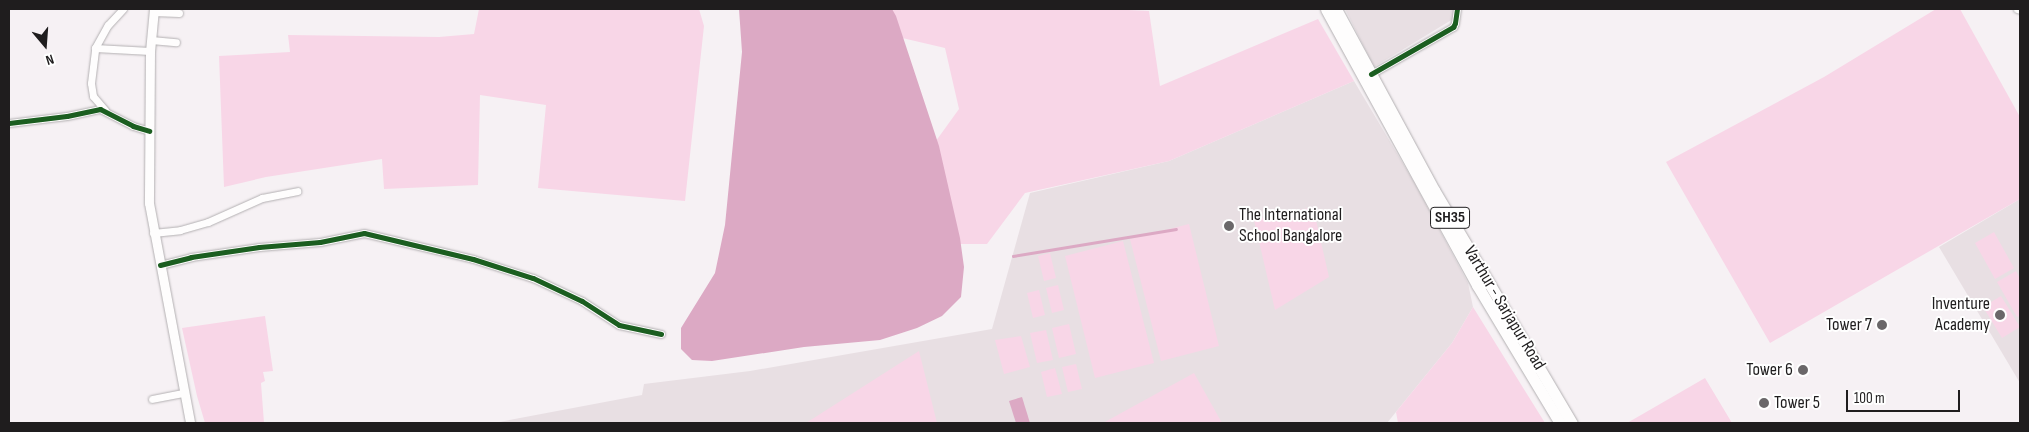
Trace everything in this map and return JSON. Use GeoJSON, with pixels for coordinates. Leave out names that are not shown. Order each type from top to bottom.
{"type":"FeatureCollection","features":[{"type":"Feature","properties":{"kind":"main road","name":"Varthur - Sarjapur Road"},"geometry":{"type":"LineString","coordinates":[[1326,9],[1472,277],[1560,423]]}},
{"type":"Feature","properties":{"kind":"main road","name":"Varthur - Sarjapur Road"},"geometry":{"type":"LineString","coordinates":[[1336,9],[1456,227],[1572,423]]}},
{"type":"Feature","properties":{"kind":"street"},"geometry":{"type":"LineString","coordinates":[[106,111],[93,96],[91,82],[96,48],[108,26],[123,9]]}},
{"type":"Feature","properties":{"kind":"street"},"geometry":{"type":"LineString","coordinates":[[1371,74],[1452,27],[1455,23],[1457,9]]}},
{"type":"Feature","properties":{"kind":"street"},"geometry":{"type":"LineString","coordinates":[[2016,9],[2020,10]]}},
{"type":"Feature","properties":{"kind":"street"},"geometry":{"type":"LineString","coordinates":[[179,13],[154,10],[150,51],[149,203],[190,423]]}},
{"type":"Feature","properties":{"kind":"street"},"geometry":{"type":"LineString","coordinates":[[151,40],[176,42]]}},
{"type":"Feature","properties":{"kind":"street"},"geometry":{"type":"LineString","coordinates":[[96,48],[150,51]]}},
{"type":"Feature","properties":{"kind":"street"},"geometry":{"type":"LineString","coordinates":[[9,123],[67,116],[100,109],[133,126],[149,131]]}},
{"type":"Feature","properties":{"kind":"street"},"geometry":{"type":"LineString","coordinates":[[154,233],[180,230],[208,222],[262,198],[297,191]]}},
{"type":"Feature","properties":{"kind":"street"},"geometry":{"type":"LineString","coordinates":[[160,265],[191,257],[259,247],[320,242],[364,233],[473,259],[533,278],[582,301],[619,325],[662,334]]}},
{"type":"Feature","properties":{"kind":"street"},"geometry":{"type":"LineString","coordinates":[[152,399],[184,393]]}},
{"type":"Feature","properties":{"kind":"shaded area"},"geometry":{"type":"Polygon","coordinates":[[[479,9],[699,9],[704,26],[685,201],[538,188],[546,105],[480,95],[478,185],[384,189],[382,159],[266,177],[224,187],[219,56],[290,52],[288,35],[439,37],[474,34],[479,9]]]}},
{"type":"Feature","properties":{"kind":"shaded area"},"geometry":{"type":"Polygon","coordinates":[[[739,9],[892,9],[896,16],[939,146],[960,238],[964,267],[961,297],[942,316],[917,328],[880,340],[804,347],[712,361],[692,360],[681,349],[681,328],[715,273],[725,225],[742,52],[739,9]]]}},
{"type":"Feature","properties":{"kind":"shaded area"},"geometry":{"type":"Polygon","coordinates":[[[883,9],[1107,9],[1149,11],[1160,86],[1318,19],[1354,81],[1169,161],[1025,193],[987,244],[947,244],[915,170],[959,109],[945,48],[898,37],[883,9]]]}},
{"type":"Feature","properties":{"kind":"shaded area"},"geometry":{"type":"Polygon","coordinates":[[[1345,9],[1455,9],[1458,16],[1374,67],[1345,9]]]}},
{"type":"Feature","properties":{"kind":"shaded area"},"geometry":{"type":"Polygon","coordinates":[[[1936,9],[1960,9],[2020,117],[2020,199],[1770,343],[1666,162],[1824,77],[1936,9]]]}},
{"type":"Feature","properties":{"kind":"shaded area","name":"The International School Bangalore"},"geometry":{"type":"Polygon","coordinates":[[[1354,81],[1414,182],[1468,283],[1473,307],[1452,343],[1387,423],[494,423],[642,395],[644,384],[750,371],[992,329],[1030,193],[1169,161],[1354,81]]]}},
{"type":"Feature","properties":{"kind":"shaded area","name":"Inventure Academy"},"geometry":{"type":"Polygon","coordinates":[[[2020,199],[2020,383],[1939,247],[2020,199]]]}},
{"type":"Feature","properties":{"kind":"shaded area"},"geometry":{"type":"Polygon","coordinates":[[[1313,207],[1329,277],[1275,310],[1254,220],[1313,207]]]}},
{"type":"Feature","properties":{"kind":"shaded area"},"geometry":{"type":"Polygon","coordinates":[[[1189,224],[1219,346],[1161,361],[1130,239],[1189,224]]]}},
{"type":"Feature","properties":{"kind":"shaded area"},"geometry":{"type":"Polygon","coordinates":[[[1994,232],[2014,268],[1995,279],[1975,243],[1994,232]]]}},
{"type":"Feature","properties":{"kind":"shaded area"},"geometry":{"type":"Polygon","coordinates":[[[1123,241],[1154,363],[1095,378],[1065,256],[1123,241]]]}},
{"type":"Feature","properties":{"kind":"shaded area"},"geometry":{"type":"Polygon","coordinates":[[[1050,253],[1056,278],[1044,281],[1038,256],[1050,253]]]}},
{"type":"Feature","properties":{"kind":"shaded area"},"geometry":{"type":"Polygon","coordinates":[[[2016,271],[2020,279],[2020,316],[2017,317],[1997,282],[2016,271]]]}},
{"type":"Feature","properties":{"kind":"shaded area"},"geometry":{"type":"Polygon","coordinates":[[[1058,285],[1064,310],[1052,313],[1046,288],[1058,285]]]}},
{"type":"Feature","properties":{"kind":"shaded area"},"geometry":{"type":"Polygon","coordinates":[[[1039,290],[1045,315],[1033,318],[1027,293],[1039,290]]]}},
{"type":"Feature","properties":{"kind":"shaded area"},"geometry":{"type":"Polygon","coordinates":[[[2001,296],[2020,327],[2002,338],[1983,307],[2001,296]]]}},
{"type":"Feature","properties":{"kind":"shaded area"},"geometry":{"type":"Polygon","coordinates":[[[1473,307],[1545,423],[1398,423],[1396,412],[1452,343],[1473,307]]]}},
{"type":"Feature","properties":{"kind":"shaded area"},"geometry":{"type":"Polygon","coordinates":[[[265,316],[273,371],[263,372],[265,381],[261,383],[264,423],[205,423],[182,328],[265,316]]]}},
{"type":"Feature","properties":{"kind":"shaded area"},"geometry":{"type":"Polygon","coordinates":[[[1069,324],[1076,354],[1059,358],[1052,328],[1069,324]]]}},
{"type":"Feature","properties":{"kind":"shaded area"},"geometry":{"type":"Polygon","coordinates":[[[1046,330],[1053,360],[1037,363],[1030,333],[1046,330]]]}},
{"type":"Feature","properties":{"kind":"shaded area"},"geometry":{"type":"Polygon","coordinates":[[[1021,336],[1030,367],[1004,374],[995,340],[1021,336]]]}},
{"type":"Feature","properties":{"kind":"shaded area"},"geometry":{"type":"Polygon","coordinates":[[[919,351],[937,423],[806,423],[919,351]]]}},
{"type":"Feature","properties":{"kind":"shaded area"},"geometry":{"type":"Polygon","coordinates":[[[1076,364],[1082,389],[1068,392],[1062,367],[1076,364]]]}},
{"type":"Feature","properties":{"kind":"shaded area"},"geometry":{"type":"Polygon","coordinates":[[[1055,368],[1062,394],[1047,397],[1041,372],[1055,368]]]}},
{"type":"Feature","properties":{"kind":"shaded area"},"geometry":{"type":"Polygon","coordinates":[[[1194,373],[1222,423],[1103,423],[1194,373]]]}},
{"type":"Feature","properties":{"kind":"shaded area"},"geometry":{"type":"Polygon","coordinates":[[[1705,378],[1732,423],[1627,423],[1641,415],[1705,378]]]}},
{"type":"Feature","properties":{"kind":"shaded area"},"geometry":{"type":"Polygon","coordinates":[[[1022,397],[1030,423],[1016,423],[1009,401],[1022,397]]]}},
{"type":"Feature","properties":{"kind":"waterway"},"geometry":{"type":"LineString","coordinates":[[1013,256],[1176,229]]}},
{"type":"Feature","properties":{"kind":"cycle path"},"geometry":{"type":"LineString","coordinates":[[1371,74],[1453,27],[1457,9]]}},
{"type":"Feature","properties":{"kind":"cycle path"},"geometry":{"type":"LineString","coordinates":[[9,123],[67,116],[100,109],[133,126],[149,131]]}},
{"type":"Feature","properties":{"kind":"cycle path"},"geometry":{"type":"LineString","coordinates":[[160,265],[191,257],[259,247],[320,242],[364,233],[473,259],[533,278],[582,301],[619,325],[661,334]]}},
{"type":"Feature","properties":{"kind":"place","name":"The International School Bangalore"},"geometry":{"type":"Point","coordinates":[1229,226]}},
{"type":"Feature","properties":{"kind":"place","name":"Inventure Academy"},"geometry":{"type":"Point","coordinates":[2000,315]}},
{"type":"Feature","properties":{"kind":"place","name":"Tower 7"},"geometry":{"type":"Point","coordinates":[1882,325]}},
{"type":"Feature","properties":{"kind":"place","name":"Tower 6"},"geometry":{"type":"Point","coordinates":[1803,370]}},
{"type":"Feature","properties":{"kind":"place","name":"Tower 5"},"geometry":{"type":"Point","coordinates":[1764,403]}}]}
